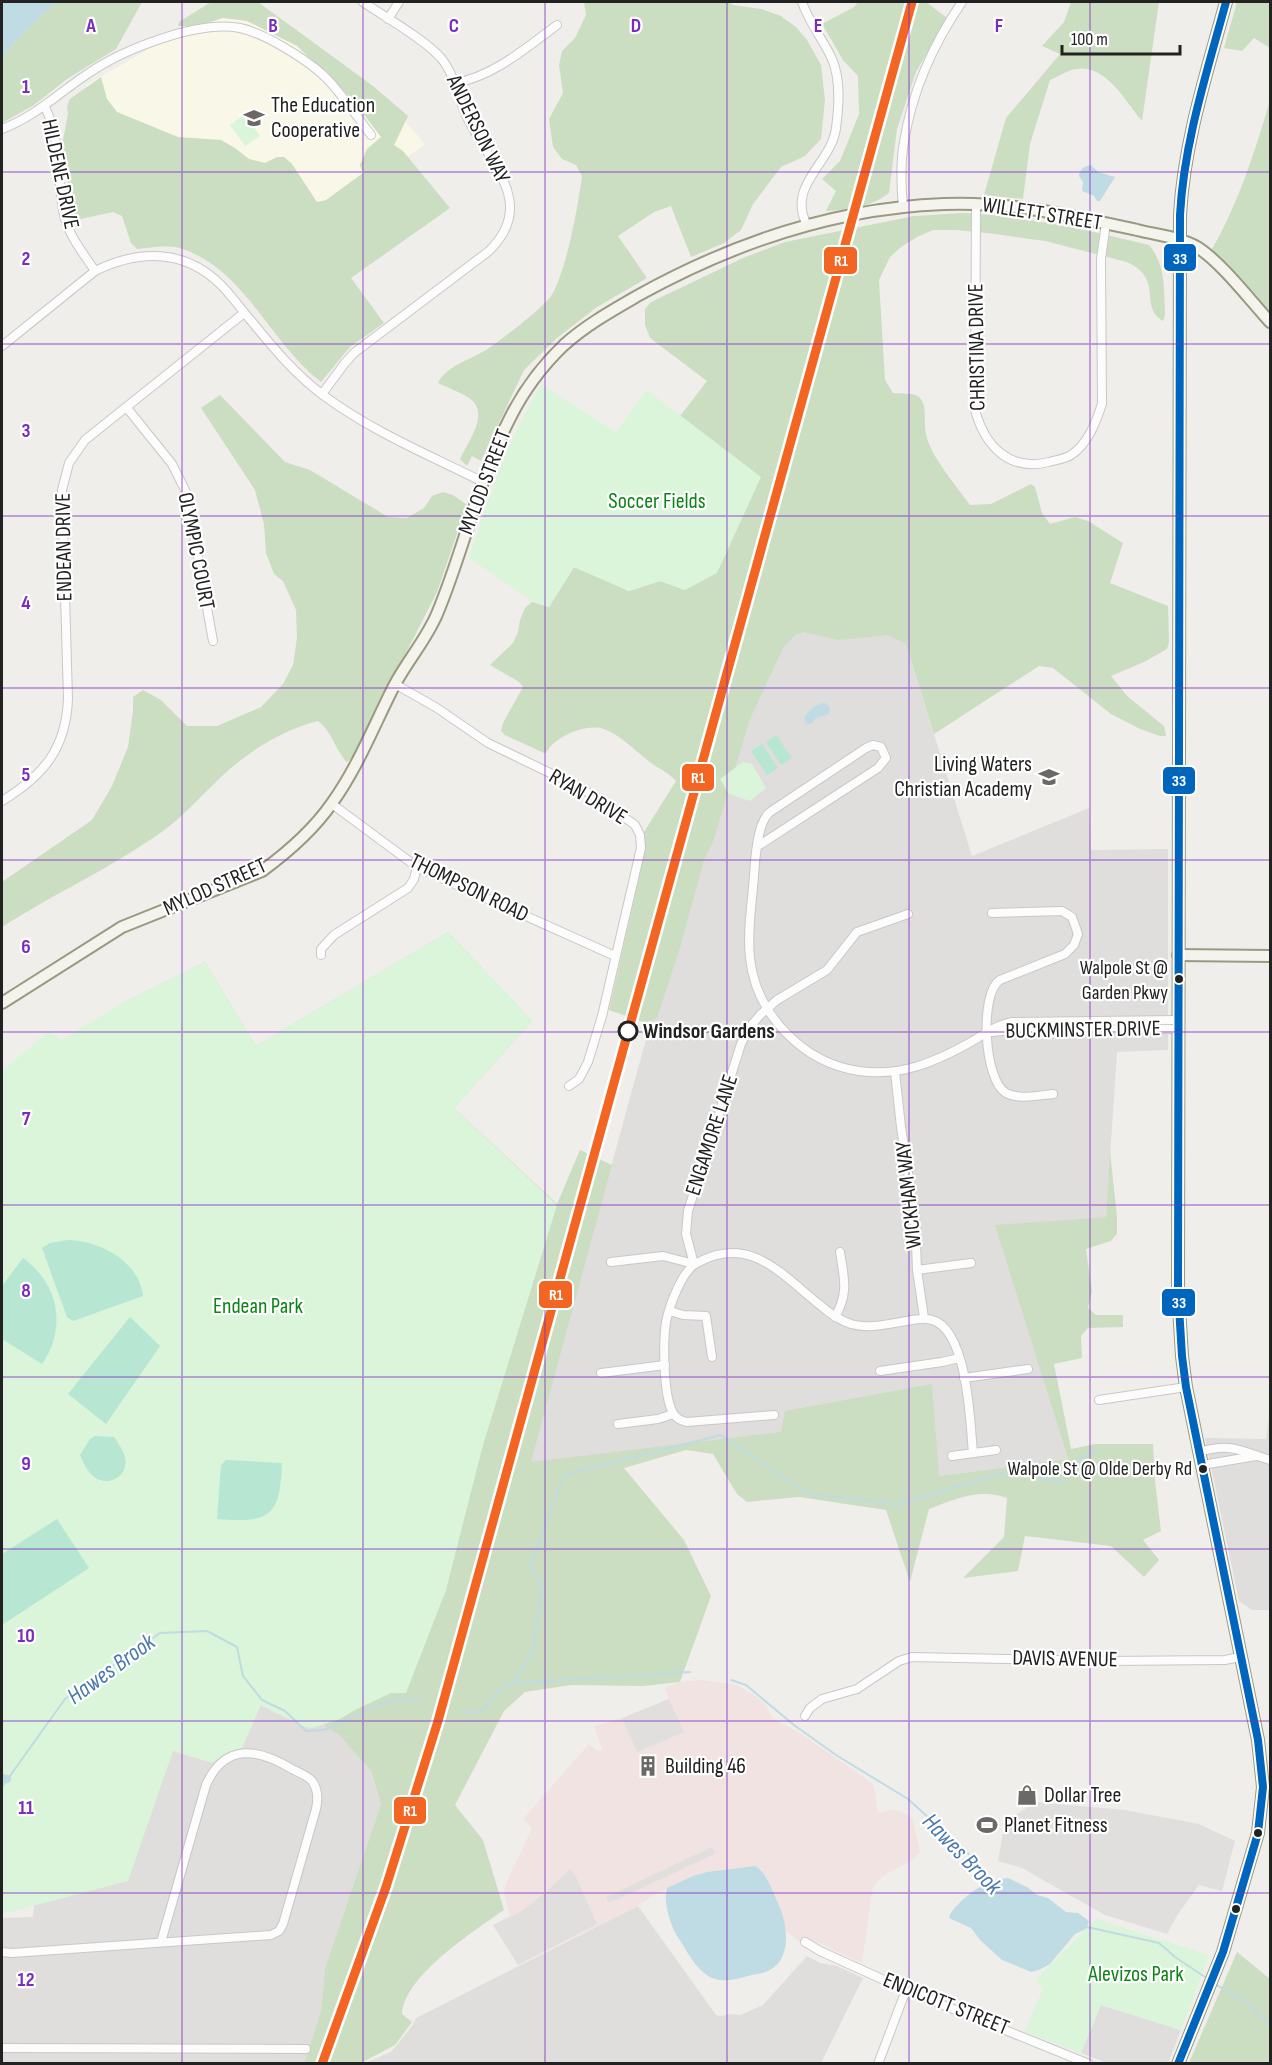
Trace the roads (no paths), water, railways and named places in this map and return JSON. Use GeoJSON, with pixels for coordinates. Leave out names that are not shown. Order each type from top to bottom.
{"type":"FeatureCollection","features":[{"type":"Feature","properties":{"kind":"main road"},"geometry":{"type":"LineString","coordinates":[[1178,2064],[1219,1963],[1266,1818],[1262,1764],[1186,1387],[1178,1291],[1180,240],[1183,184],[1190,138],[1226,2]]}},
{"type":"Feature","properties":{"kind":"main road","name":"WILLETT STREET"},"geometry":{"type":"LineString","coordinates":[[903,207],[976,204],[1046,211],[1180,240],[1192,244],[1205,253],[1270,322]]}},
{"type":"Feature","properties":{"kind":"main road","name":"MYLOD STREET"},"geometry":{"type":"LineString","coordinates":[[2,1003],[122,927],[262,871],[306,833],[332,804],[356,763],[395,684],[436,615],[483,482],[511,417],[526,392],[563,346],[582,330],[643,293],[752,242],[807,225],[903,207]]}},
{"type":"Feature","properties":{"kind":"main road"},"geometry":{"type":"LineString","coordinates":[[1178,955],[1270,956]]}},
{"type":"Feature","properties":{"kind":"street","name":"ANDERSON WAY"},"geometry":{"type":"LineString","coordinates":[[322,394],[354,353],[497,243],[505,230],[510,206],[506,183],[469,122],[450,71],[434,51],[363,2]]}},
{"type":"Feature","properties":{"kind":"street"},"geometry":{"type":"LineString","coordinates":[[388,19],[399,2]]}},
{"type":"Feature","properties":{"kind":"street"},"geometry":{"type":"LineString","coordinates":[[802,2],[811,24],[831,57],[838,77],[834,138],[826,156],[810,176],[804,191],[803,217],[807,225]]}},
{"type":"Feature","properties":{"kind":"street"},"geometry":{"type":"LineString","coordinates":[[903,207],[901,176],[904,142],[917,95],[938,41],[962,2]]}},
{"type":"Feature","properties":{"kind":"street"},"geometry":{"type":"LineString","coordinates":[[455,83],[478,77],[494,68],[557,25]]}},
{"type":"Feature","properties":{"kind":"street"},"geometry":{"type":"LineString","coordinates":[[2,129],[21,121],[45,106],[90,72],[150,42],[178,33],[213,27],[238,27],[263,35],[323,75],[371,135]]}},
{"type":"Feature","properties":{"kind":"street","name":"HILDENE DRIVE"},"geometry":{"type":"LineString","coordinates":[[45,106],[53,123],[67,226],[95,271]]}},
{"type":"Feature","properties":{"kind":"street","name":"CHRISTINA DRIVE"},"geometry":{"type":"LineString","coordinates":[[976,204],[975,410],[983,435],[998,451],[1013,462],[1029,465],[1037,465],[1071,455],[1091,432],[1102,404],[1101,259],[1106,223]]}},
{"type":"Feature","properties":{"kind":"street"},"geometry":{"type":"LineString","coordinates":[[2,346],[95,271],[120,260],[140,256],[160,256],[179,260],[197,267],[213,278],[284,360],[322,394],[378,429],[483,482]]}},
{"type":"Feature","properties":{"kind":"street","name":"ENDEAN DRIVE"},"geometry":{"type":"LineString","coordinates":[[2,801],[28,784],[43,769],[55,751],[66,720],[68,699],[62,490],[66,469],[80,445],[244,313]]}},
{"type":"Feature","properties":{"kind":"street","name":"OLYMPIC COURT"},"geometry":{"type":"LineString","coordinates":[[127,408],[172,464],[183,482],[192,514],[213,640]]}},
{"type":"Feature","properties":{"kind":"street","name":"RYAN DRIVE"},"geometry":{"type":"LineString","coordinates":[[395,684],[488,743],[581,788],[635,825],[640,835],[641,846],[602,1016],[588,1062],[579,1079],[569,1086]]}},
{"type":"Feature","properties":{"kind":"street","name":"BUCKMINSTER DRIVE"},"geometry":{"type":"LineString","coordinates":[[758,846],[878,768],[886,758],[881,747],[873,745],[866,748],[766,815],[761,822],[758,846],[749,947],[755,979],[768,1008],[788,1035],[820,1058],[848,1069],[895,1072],[934,1060],[1005,1024],[1021,1022],[1178,1024]]}},
{"type":"Feature","properties":{"kind":"street","name":"THOMPSON ROAD"},"geometry":{"type":"LineString","coordinates":[[332,804],[417,867],[615,956]]}},
{"type":"Feature","properties":{"kind":"street"},"geometry":{"type":"LineString","coordinates":[[321,955],[321,950],[334,935],[408,888],[414,879],[417,867]]}},
{"type":"Feature","properties":{"kind":"street"},"geometry":{"type":"LineString","coordinates":[[992,913],[1062,911],[1072,917],[1078,934],[1074,945],[1065,954],[995,983],[990,993],[987,1032],[995,1080],[1004,1092],[1020,1096],[1053,1094]]}},
{"type":"Feature","properties":{"kind":"street","name":"ENGAMORE LANE"},"geometry":{"type":"LineString","coordinates":[[694,1264],[686,1234],[688,1212],[741,1044],[754,1021],[788,993],[827,970],[857,932],[908,914]]}},
{"type":"Feature","properties":{"kind":"street","name":"WICKHAM WAY"},"geometry":{"type":"LineString","coordinates":[[895,1072],[915,1216],[917,1270],[924,1318]]}},
{"type":"Feature","properties":{"kind":"street"},"geometry":{"type":"LineString","coordinates":[[835,1317],[843,1302],[845,1289],[840,1252]]}},
{"type":"Feature","properties":{"kind":"street"},"geometry":{"type":"LineString","coordinates":[[774,1415],[687,1422],[679,1420],[673,1414],[664,1365],[664,1340],[670,1311],[685,1274],[694,1264],[726,1254],[743,1253],[757,1257],[835,1317],[849,1324],[865,1326],[924,1318],[935,1321],[947,1330],[959,1358],[964,1378],[973,1453]]}},
{"type":"Feature","properties":{"kind":"street"},"geometry":{"type":"LineString","coordinates":[[611,1262],[663,1256],[694,1264]]}},
{"type":"Feature","properties":{"kind":"street"},"geometry":{"type":"LineString","coordinates":[[917,1270],[971,1263]]}},
{"type":"Feature","properties":{"kind":"street"},"geometry":{"type":"LineString","coordinates":[[670,1311],[683,1315],[706,1316],[712,1357]]}},
{"type":"Feature","properties":{"kind":"street"},"geometry":{"type":"LineString","coordinates":[[880,1371],[959,1358]]}},
{"type":"Feature","properties":{"kind":"street"},"geometry":{"type":"LineString","coordinates":[[601,1373],[664,1365]]}},
{"type":"Feature","properties":{"kind":"street"},"geometry":{"type":"LineString","coordinates":[[964,1378],[1028,1369]]}},
{"type":"Feature","properties":{"kind":"street"},"geometry":{"type":"LineString","coordinates":[[1099,1400],[1186,1387]]}},
{"type":"Feature","properties":{"kind":"street"},"geometry":{"type":"LineString","coordinates":[[618,1424],[658,1419],[673,1414]]}},
{"type":"Feature","properties":{"kind":"street"},"geometry":{"type":"LineString","coordinates":[[1199,1452],[1225,1447],[1241,1449],[1270,1460]]}},
{"type":"Feature","properties":{"kind":"street"},"geometry":{"type":"LineString","coordinates":[[952,1456],[996,1450]]}},
{"type":"Feature","properties":{"kind":"street"},"geometry":{"type":"LineString","coordinates":[[1202,1465],[1258,1456]]}},
{"type":"Feature","properties":{"kind":"street","name":"DAVIS AVENUE"},"geometry":{"type":"LineString","coordinates":[[805,1716],[810,1708],[822,1699],[857,1689],[892,1665],[912,1657],[1121,1661],[1225,1660],[1240,1657]]}},
{"type":"Feature","properties":{"kind":"street"},"geometry":{"type":"LineString","coordinates":[[2,1952],[161,1942],[271,1935],[279,1931],[316,1809],[317,1795],[311,1780],[280,1762],[249,1753],[230,1757],[213,1769],[206,1785],[161,1942]]}},
{"type":"Feature","properties":{"kind":"street","name":"ENDICOTT STREET"},"geometry":{"type":"LineString","coordinates":[[804,1942],[906,1990],[1089,2064]]}},
{"type":"Feature","properties":{"kind":"street"},"geometry":{"type":"LineString","coordinates":[[878,2064],[906,1990]]}},
{"type":"Feature","properties":{"kind":"street"},"geometry":{"type":"LineString","coordinates":[[2,2048],[306,2049]]}},
{"type":"Feature","properties":{"kind":"water"},"geometry":{"type":"Polygon","coordinates":[[[2,2],[56,2],[20,36],[2,58],[2,2]]]}},
{"type":"Feature","properties":{"kind":"water"},"geometry":{"type":"Polygon","coordinates":[[[1091,165],[1098,172],[1115,177],[1100,201],[1082,191],[1083,182],[1079,176],[1083,168],[1091,165]]]}},
{"type":"Feature","properties":{"kind":"water"},"geometry":{"type":"Polygon","coordinates":[[[825,703],[830,708],[829,714],[816,718],[811,724],[806,724],[804,718],[808,712],[815,706],[825,703]]]}},
{"type":"Feature","properties":{"kind":"water"},"geometry":{"type":"Polygon","coordinates":[[[755,1866],[766,1878],[783,1916],[786,1933],[785,1951],[777,1965],[765,1972],[730,1980],[712,1978],[696,1965],[674,1931],[667,1906],[667,1888],[707,1872],[755,1866]]]}},
{"type":"Feature","properties":{"kind":"water"},"geometry":{"type":"Polygon","coordinates":[[[1008,1878],[1027,1887],[1037,1895],[1048,1898],[1066,1912],[1078,1913],[1089,1921],[1086,1929],[1075,1934],[1050,1964],[1039,1970],[1031,1972],[1002,1960],[981,1941],[971,1928],[949,1918],[955,1908],[974,1891],[993,1880],[1008,1878]]]}},
{"type":"Feature","properties":{"kind":"waterway"},"geometry":{"type":"LineString","coordinates":[[513,1683],[533,1650],[542,1586],[530,1567],[564,1475],[721,1435],[808,1494],[895,1505],[1013,1470],[1061,1483],[1083,1457],[1095,1449]]}},
{"type":"Feature","properties":{"kind":"waterway","name":"Hawes Brook"},"geometry":{"type":"LineString","coordinates":[[2,1787],[65,1699],[160,1633],[207,1631],[237,1647],[243,1676],[262,1700],[285,1711],[306,1731],[324,1730],[383,1703],[402,1699],[421,1701]]}},
{"type":"Feature","properties":{"kind":"waterway","name":"Hawes Brook"},"geometry":{"type":"LineString","coordinates":[[463,1712],[480,1713],[502,1687],[513,1683],[690,1672]]}},
{"type":"Feature","properties":{"kind":"waterway","name":"Hawes Brook"},"geometry":{"type":"LineString","coordinates":[[731,1680],[746,1685],[794,1725],[836,1755],[908,1799],[972,1857],[990,1885]]}},
{"type":"Feature","properties":{"kind":"waterway","name":"Hawes Brook"},"geometry":{"type":"LineString","coordinates":[[2,1778],[7,1779]]}},
{"type":"Feature","properties":{"kind":"waterway","name":"Hawes Brook"},"geometry":{"type":"LineString","coordinates":[[1087,1927],[1159,1943],[1175,1957],[1208,1979]]}},
{"type":"Feature","properties":{"kind":"waterway","name":"Hawes Brook"},"geometry":{"type":"LineString","coordinates":[[1215,1984],[1245,2002],[1270,2025]]}},
{"type":"Feature","properties":{"kind":"place","name":"The Education Cooperative"},"geometry":{"type":"Point","coordinates":[254,118]}},
{"type":"Feature","properties":{"kind":"place","name":"Living Waters Christian Academy"},"geometry":{"type":"Point","coordinates":[1049,777]}},
{"type":"Feature","properties":{"kind":"place","name":"Walpole St @ Garden Pkwy"},"geometry":{"type":"Point","coordinates":[1179,979]}},
{"type":"Feature","properties":{"kind":"place","name":"Windsor Gardens"},"geometry":{"type":"Point","coordinates":[628,1031]}},
{"type":"Feature","properties":{"kind":"place","name":"Walpole St @ Olde Derby Rd"},"geometry":{"type":"Point","coordinates":[1203,1469]}},
{"type":"Feature","properties":{"kind":"place","name":"Building 46"},"geometry":{"type":"Point","coordinates":[648,1766]}},
{"type":"Feature","properties":{"kind":"place","name":"Dollar Tree"},"geometry":{"type":"Point","coordinates":[1027,1795]}},
{"type":"Feature","properties":{"kind":"place","name":"Planet Fitness"},"geometry":{"type":"Point","coordinates":[987,1825]}},
{"type":"Feature","properties":{"kind":"park label","name":"Soccer Fields"},"geometry":{"type":"Point","coordinates":[657,501]}},
{"type":"Feature","properties":{"kind":"park label","name":"Endean Park"},"geometry":{"type":"Point","coordinates":[258,1306]}},
{"type":"Feature","properties":{"kind":"park label","name":"Alevizos Park"},"geometry":{"type":"Point","coordinates":[1136,1974]}}]}
